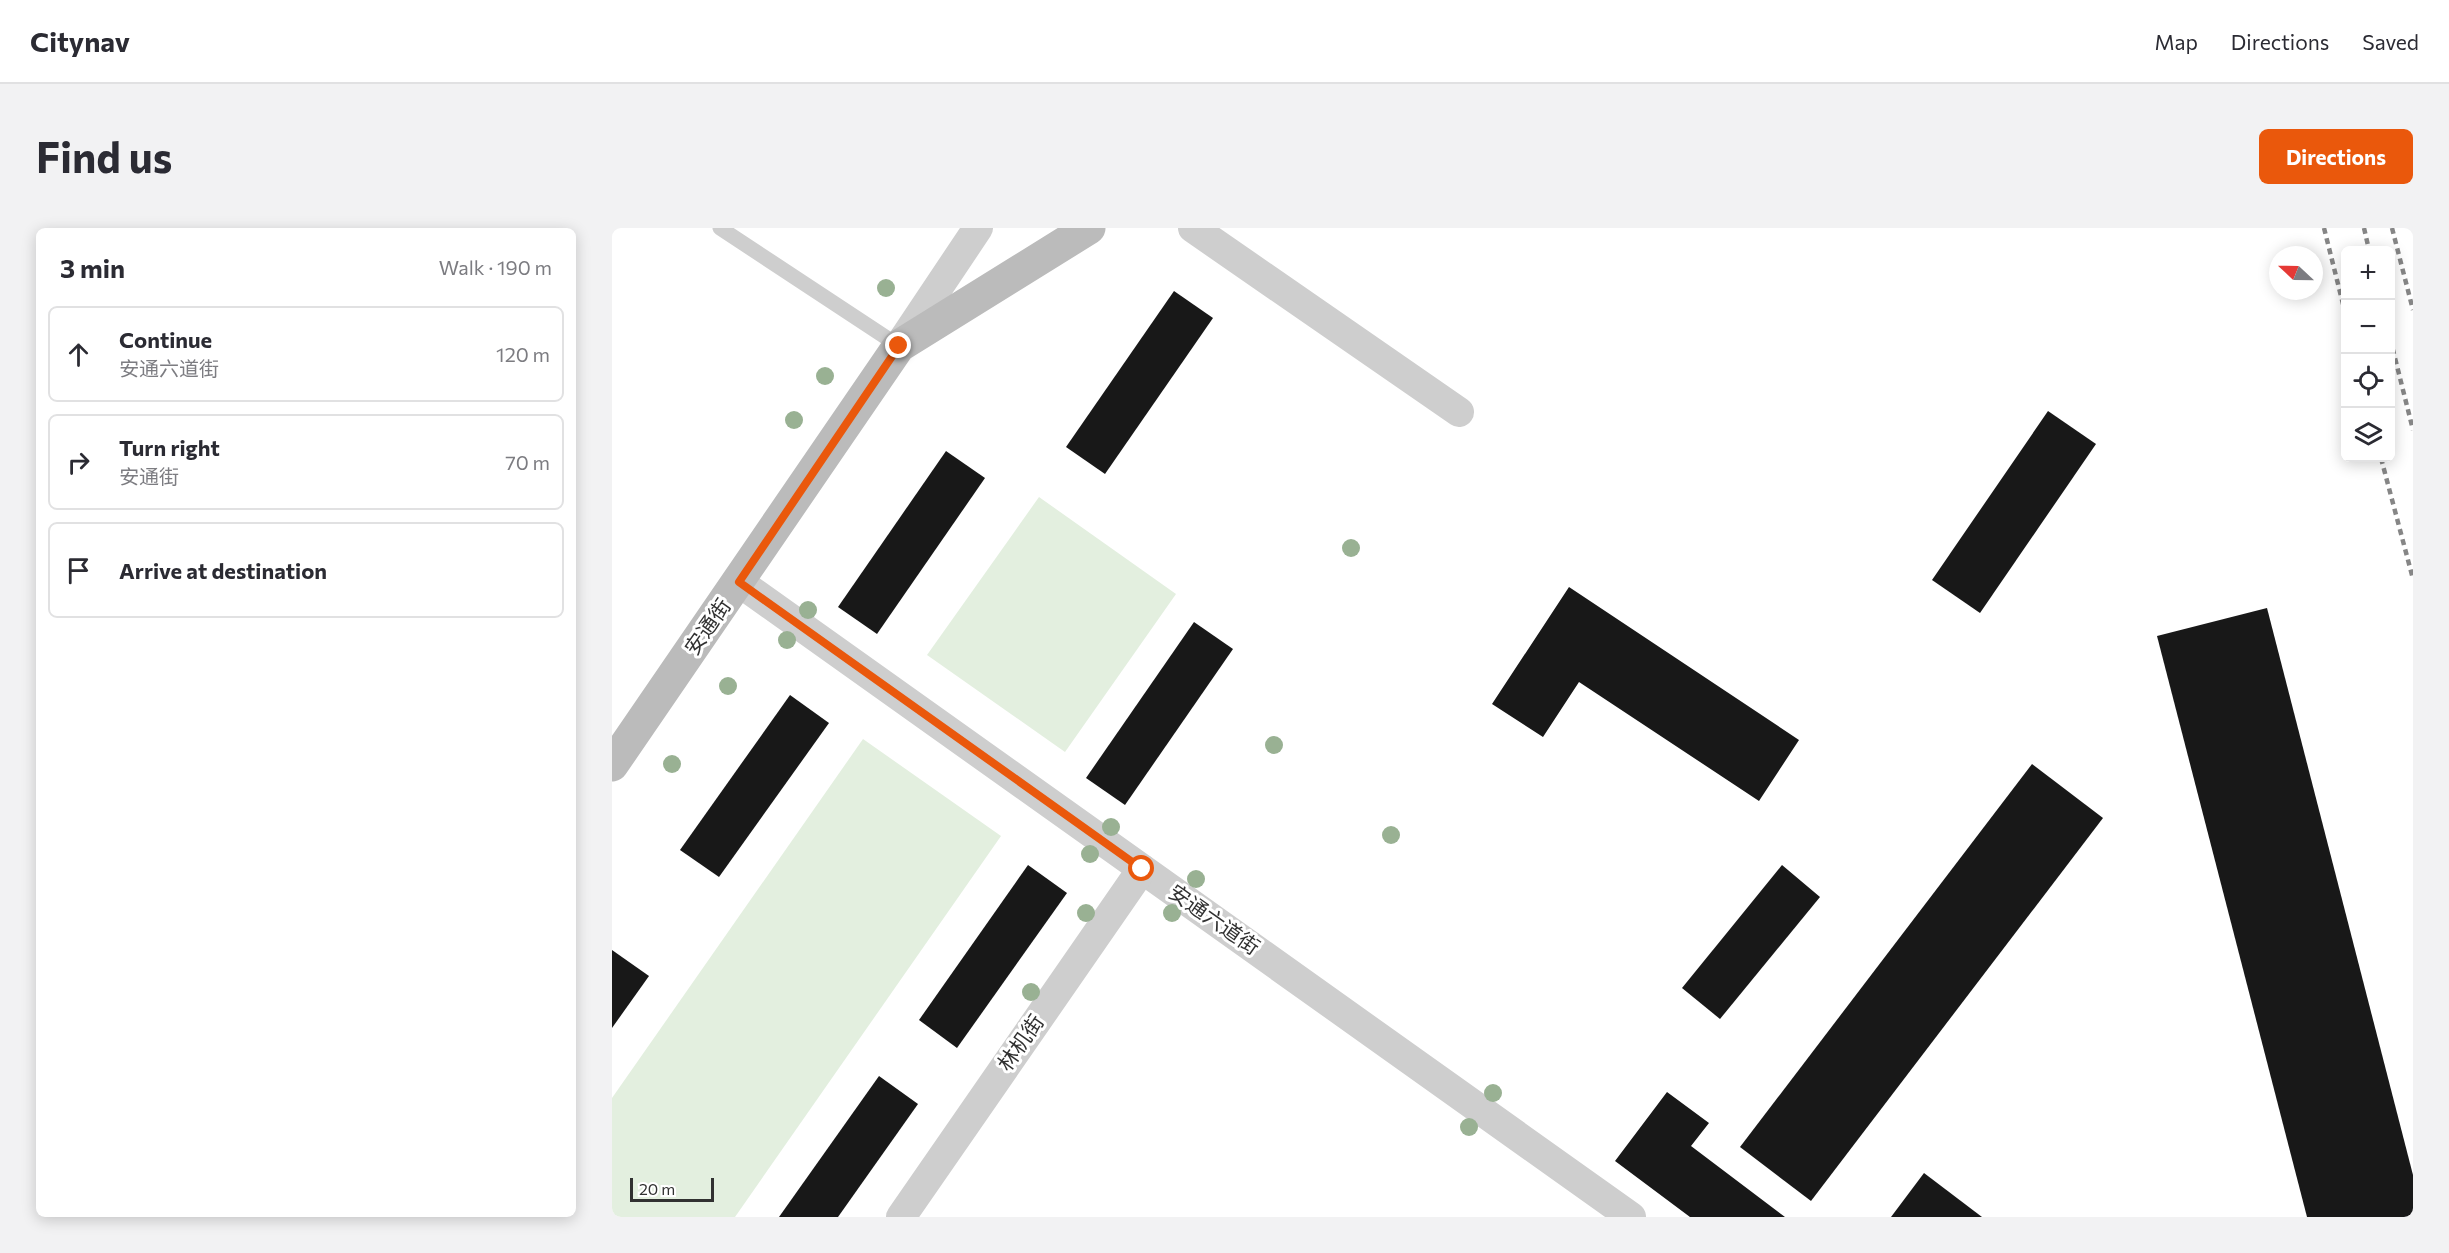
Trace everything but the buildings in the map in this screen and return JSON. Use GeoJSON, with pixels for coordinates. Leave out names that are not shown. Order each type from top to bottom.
{"type":"FeatureCollection","features":[{"type":"Feature","properties":{"kind":"main road","name":"安通街"},"geometry":{"type":"LineString","coordinates":[[612,765],[899,346],[1089,228]]}},
{"type":"Feature","properties":{"kind":"street"},"geometry":{"type":"LineString","coordinates":[[899,346],[978,228]]}},
{"type":"Feature","properties":{"kind":"street"},"geometry":{"type":"LineString","coordinates":[[1193,228],[1459,412]]}},
{"type":"Feature","properties":{"kind":"street","name":"安通六道街"},"geometry":{"type":"LineString","coordinates":[[739,582],[1630,1217]]}},
{"type":"Feature","properties":{"kind":"street","name":"林机街"},"geometry":{"type":"LineString","coordinates":[[901,1217],[1142,869]]}},
{"type":"Feature","properties":{"kind":"lane"},"geometry":{"type":"LineString","coordinates":[[720,228],[899,346]]}},
{"type":"Feature","properties":{"kind":"green space"},"geometry":{"type":"Polygon","coordinates":[[[1039,497],[1176,594],[1065,752],[927,655],[1039,497]]]}},
{"type":"Feature","properties":{"kind":"green space"},"geometry":{"type":"Polygon","coordinates":[[[863,739],[1001,836],[735,1217],[612,1217],[612,1098],[863,739]]]}},
{"type":"Feature","properties":{"kind":"railway"},"geometry":{"type":"LineString","coordinates":[[2324,228],[2342,300]]}},
{"type":"Feature","properties":{"kind":"railway"},"geometry":{"type":"LineString","coordinates":[[2364,228],[2368,246]]}},
{"type":"Feature","properties":{"kind":"railway"},"geometry":{"type":"LineString","coordinates":[[2392,228],[2413,310]]}},
{"type":"Feature","properties":{"kind":"railway"},"geometry":{"type":"LineString","coordinates":[[2394,354],[2413,430]]}},
{"type":"Feature","properties":{"kind":"railway"},"geometry":{"type":"LineString","coordinates":[[2382,462],[2413,579]]}},
{"type":"Feature","properties":{"kind":"route"},"geometry":{"type":"LineString","coordinates":[[899,346],[739,582],[1142,869]]}}]}
